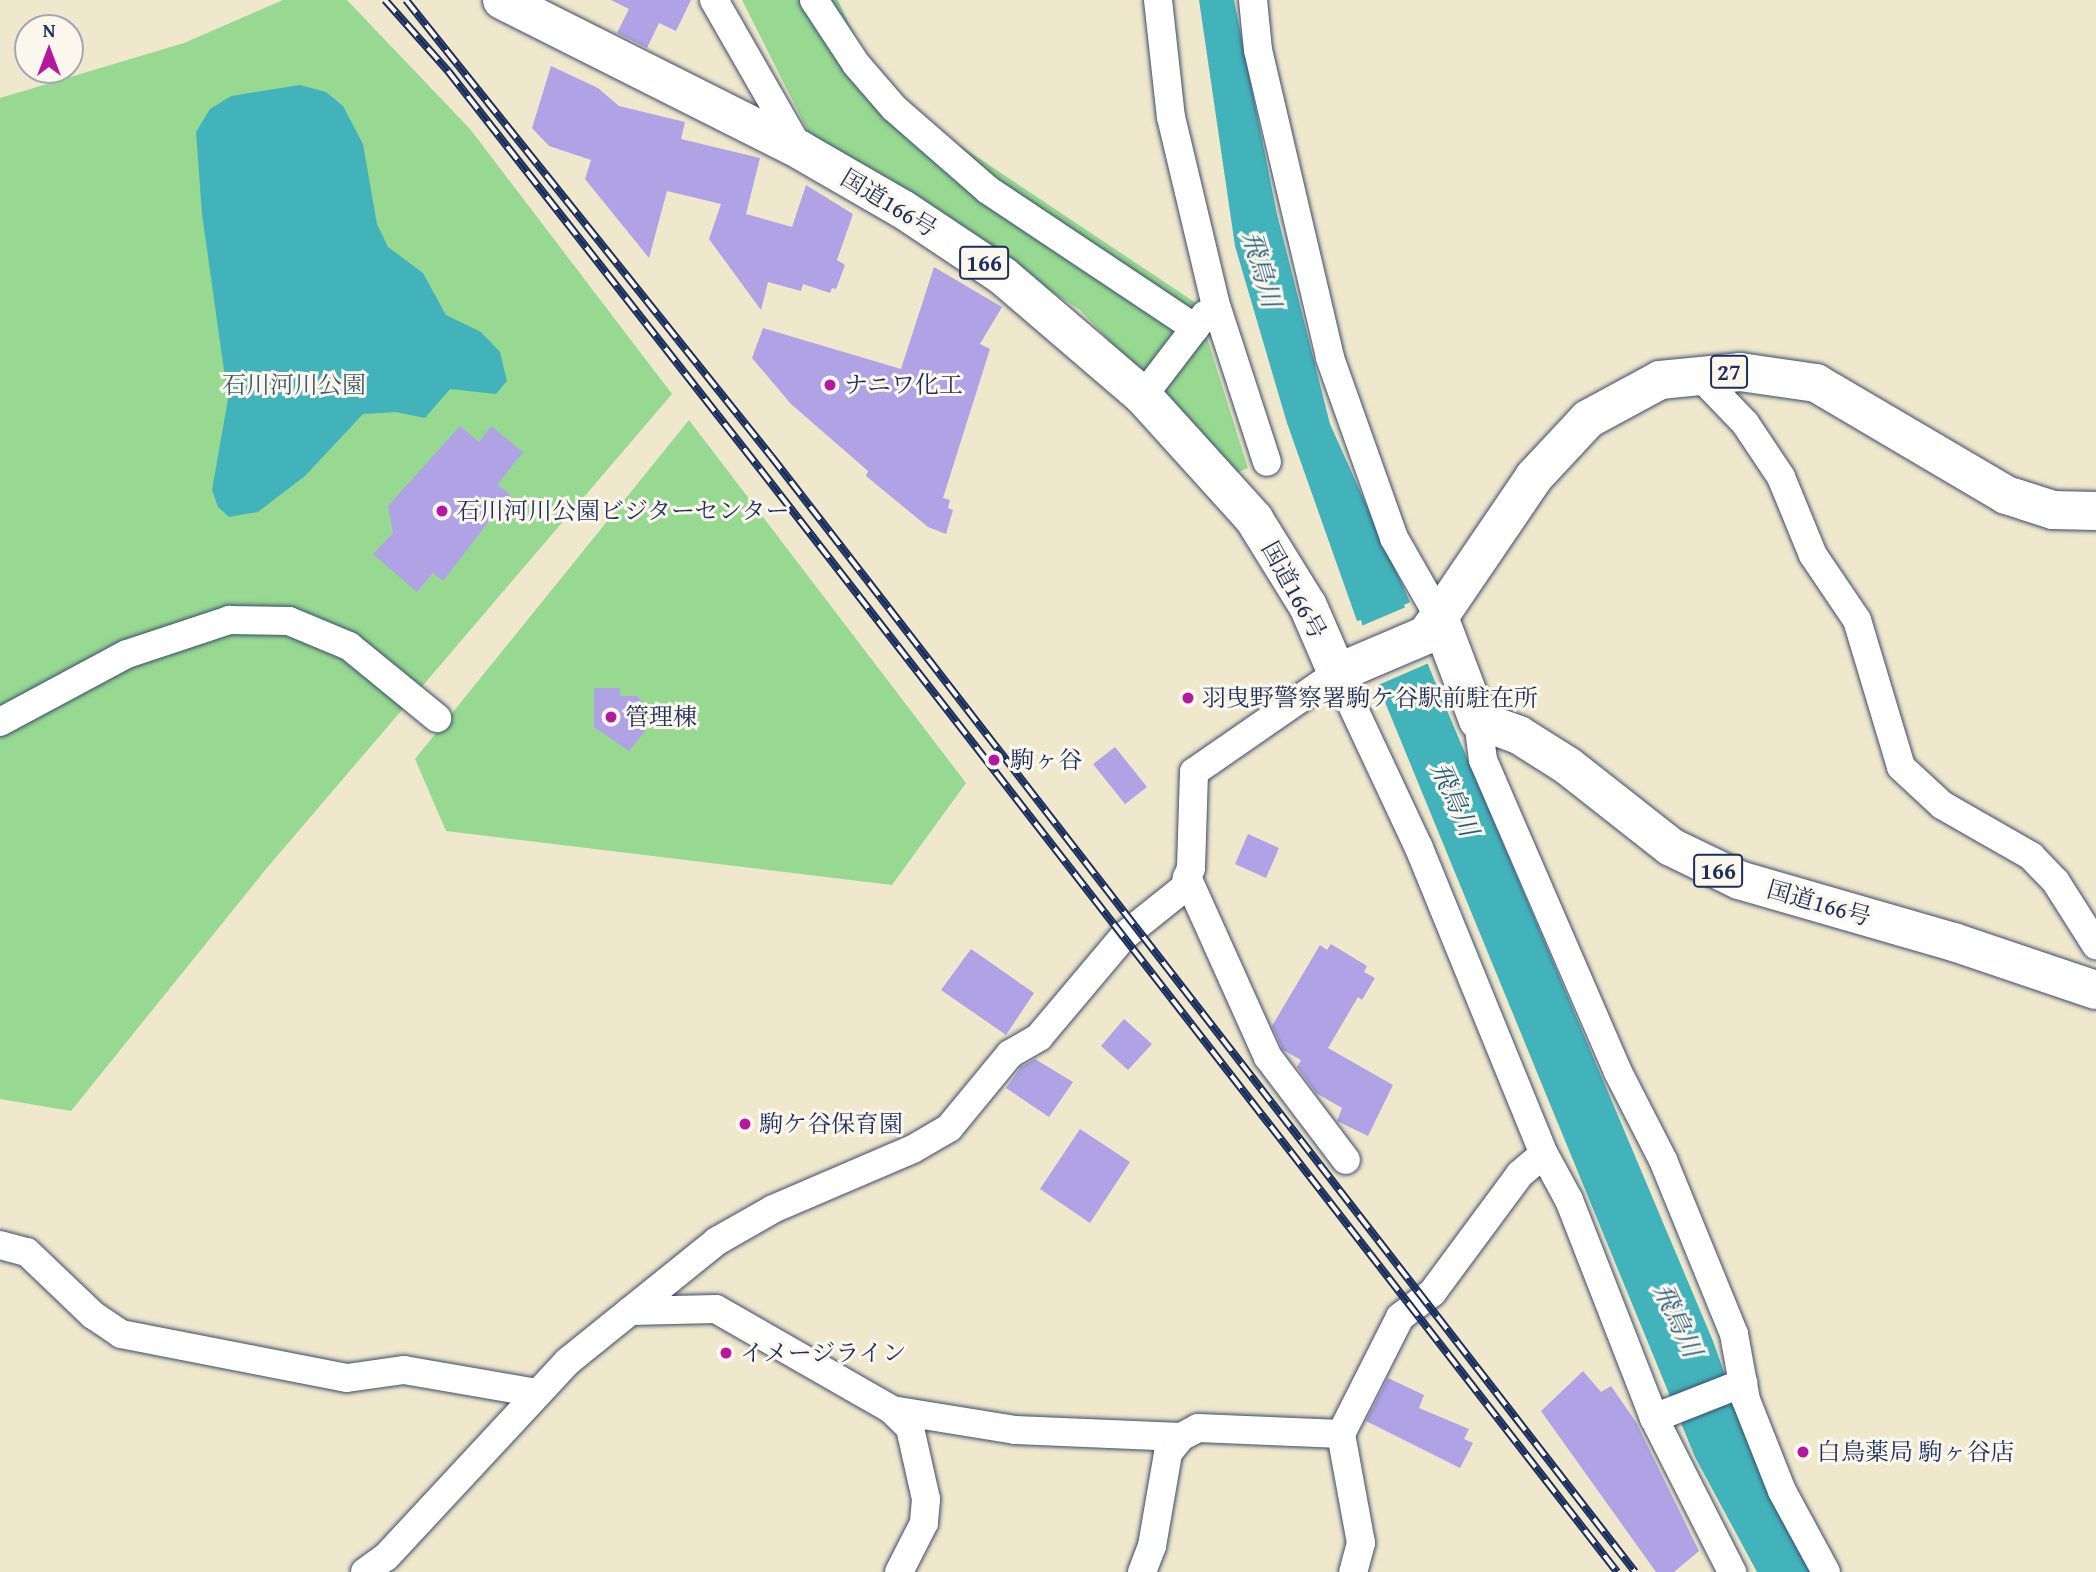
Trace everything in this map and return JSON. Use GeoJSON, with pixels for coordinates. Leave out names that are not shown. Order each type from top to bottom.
{"type":"FeatureCollection","features":[{"type":"Feature","properties":{"kind":"main road","name":"国道166号"},"geometry":{"type":"LineString","coordinates":[[502,0],[542,9],[800,150],[904,210],[1003,276],[1143,396],[1254,519],[1349,669]]}},
{"type":"Feature","properties":{"kind":"main road","name":"27"},"geometry":{"type":"LineString","coordinates":[[1432,626],[1534,477],[1588,419],[1660,380],[1698,374],[1776,374],[1816,383],[2006,495],[2053,510],[2096,511]]}},
{"type":"Feature","properties":{"kind":"main road"},"geometry":{"type":"LineString","coordinates":[[1349,669],[1432,626],[1478,720]]}},
{"type":"Feature","properties":{"kind":"main road","name":"国道166号"},"geometry":{"type":"LineString","coordinates":[[1478,720],[1520,735],[1671,847],[1706,866],[2096,990]]}},
{"type":"Feature","properties":{"kind":"street"},"geometry":{"type":"LineString","coordinates":[[714,0],[741,55],[800,150]]}},
{"type":"Feature","properties":{"kind":"street"},"geometry":{"type":"LineString","coordinates":[[814,0],[856,64],[894,108],[988,190],[1195,328]]}},
{"type":"Feature","properties":{"kind":"street"},"geometry":{"type":"LineString","coordinates":[[1158,0],[1171,117],[1215,302],[1267,462]]}},
{"type":"Feature","properties":{"kind":"street"},"geometry":{"type":"LineString","coordinates":[[1253,0],[1258,50],[1330,358],[1394,538],[1432,626]]}},
{"type":"Feature","properties":{"kind":"street"},"geometry":{"type":"LineString","coordinates":[[1143,396],[1215,302]]}},
{"type":"Feature","properties":{"kind":"street"},"geometry":{"type":"LineString","coordinates":[[1698,374],[1745,424],[1781,477],[1813,555],[1857,620],[1901,767],[1942,805],[2031,856],[2056,882],[2096,945]]}},
{"type":"Feature","properties":{"kind":"street"},"geometry":{"type":"LineString","coordinates":[[0,722],[127,654],[229,620],[289,621],[349,646],[437,718]]}},
{"type":"Feature","properties":{"kind":"street"},"geometry":{"type":"LineString","coordinates":[[365,1572],[386,1558],[566,1362],[717,1241],[773,1209],[913,1149],[948,1128],[1010,1054],[1039,1037],[1091,971],[1134,926],[1184,888],[1194,772],[1349,669],[1544,1154],[1569,1199],[1659,1416],[1732,1572]]}},
{"type":"Feature","properties":{"kind":"street"},"geometry":{"type":"LineString","coordinates":[[1478,720],[1483,760],[1618,1072],[1668,1172],[1734,1334],[1739,1385],[1782,1491],[1826,1572]]}},
{"type":"Feature","properties":{"kind":"street"},"geometry":{"type":"LineString","coordinates":[[1187,877],[1268,1057],[1346,1160]]}},
{"type":"Feature","properties":{"kind":"street"},"geometry":{"type":"LineString","coordinates":[[1353,1572],[1361,1543],[1342,1434],[1400,1317],[1432,1293],[1520,1174],[1544,1154]]}},
{"type":"Feature","properties":{"kind":"street"},"geometry":{"type":"LineString","coordinates":[[0,1245],[27,1252],[93,1315],[121,1334],[347,1378],[404,1370],[537,1393]]}},
{"type":"Feature","properties":{"kind":"street"},"geometry":{"type":"LineString","coordinates":[[630,1311],[716,1309],[892,1410],[910,1428],[926,1499],[924,1523],[899,1572]]}},
{"type":"Feature","properties":{"kind":"street"},"geometry":{"type":"LineString","coordinates":[[1659,1416],[1739,1385]]}},
{"type":"Feature","properties":{"kind":"street"},"geometry":{"type":"LineString","coordinates":[[892,1410],[1015,1430],[1181,1437],[1198,1428],[1342,1434]]}},
{"type":"Feature","properties":{"kind":"street"},"geometry":{"type":"LineString","coordinates":[[1142,1572],[1152,1546],[1166,1462],[1181,1437]]}},
{"type":"Feature","properties":{"kind":"green space","name":"石川河川公園"},"geometry":{"type":"Polygon","coordinates":[[[283,0],[347,0],[470,129],[672,394],[266,869],[71,1111],[0,1099],[0,98],[47,84],[84,84],[84,73],[184,43],[283,0]]]}},
{"type":"Feature","properties":{"kind":"green space"},"geometry":{"type":"Polygon","coordinates":[[[742,0],[838,0],[881,93],[1196,303],[1248,468],[1236,473],[1080,310],[810,135],[742,0]]]}},
{"type":"Feature","properties":{"kind":"green space"},"geometry":{"type":"Polygon","coordinates":[[[689,420],[966,783],[892,885],[446,831],[415,759],[689,420]]]}},
{"type":"Feature","properties":{"kind":"water","name":"飛鳥川"},"geometry":{"type":"Polygon","coordinates":[[[1199,0],[1234,0],[1277,214],[1330,424],[1410,602],[1404,605],[1438,689],[1713,1341],[1764,1485],[1816,1572],[1757,1572],[1695,1457],[1380,690],[1361,620],[1357,621],[1287,423],[1235,246],[1199,0]]]}},
{"type":"Feature","properties":{"kind":"water"},"geometry":{"type":"Polygon","coordinates":[[[300,85],[326,92],[343,106],[363,144],[377,224],[388,247],[423,273],[446,315],[481,332],[500,352],[507,381],[496,394],[450,389],[425,418],[396,412],[363,414],[305,476],[258,512],[229,517],[218,507],[212,490],[228,399],[202,214],[196,132],[210,109],[231,96],[300,85]]]}},
{"type":"Feature","properties":{"kind":"pier"},"geometry":{"type":"Polygon","coordinates":[[[1413,604],[1409,606],[1431,662],[1376,686],[1359,627],[1413,604]]]}},
{"type":"Feature","properties":{"kind":"building"},"geometry":{"type":"Polygon","coordinates":[[[611,0],[691,0],[676,31],[659,23],[647,48],[617,33],[629,9],[611,0]]]}},
{"type":"Feature","properties":{"kind":"building"},"geometry":{"type":"Polygon","coordinates":[[[551,66],[598,88],[619,106],[685,122],[681,139],[760,158],[746,214],[792,227],[806,185],[853,214],[837,260],[845,265],[836,289],[832,288],[830,293],[803,284],[801,291],[768,282],[761,310],[709,239],[721,204],[667,191],[649,258],[585,179],[591,160],[549,146],[532,128],[551,66]]]}},
{"type":"Feature","properties":{"kind":"building"},"geometry":{"type":"Polygon","coordinates":[[[934,267],[1002,307],[980,344],[990,349],[943,498],[950,500],[948,508],[953,510],[946,534],[928,527],[866,476],[868,471],[791,404],[752,358],[763,328],[901,369],[934,267]]]}},
{"type":"Feature","properties":{"kind":"building","name":"石川河川公園ビジターセンター"},"geometry":{"type":"Polygon","coordinates":[[[460,426],[479,442],[491,426],[523,452],[497,485],[510,494],[443,581],[433,573],[417,592],[373,554],[393,533],[388,506],[460,426]]]}},
{"type":"Feature","properties":{"kind":"building"},"geometry":{"type":"Polygon","coordinates":[[[594,688],[620,688],[620,696],[637,696],[646,706],[646,730],[629,751],[594,727],[594,688]]]}},
{"type":"Feature","properties":{"kind":"building"},"geometry":{"type":"Polygon","coordinates":[[[1115,747],[1147,787],[1125,804],[1093,764],[1115,747]]]}},
{"type":"Feature","properties":{"kind":"building"},"geometry":{"type":"Polygon","coordinates":[[[1248,834],[1279,848],[1266,878],[1235,864],[1248,834]]]}},
{"type":"Feature","properties":{"kind":"building"},"geometry":{"type":"Polygon","coordinates":[[[1331,944],[1367,966],[1364,972],[1375,978],[1362,1000],[1358,997],[1328,1048],[1393,1085],[1368,1136],[1337,1121],[1342,1108],[1316,1093],[1297,1067],[1301,1060],[1283,1050],[1272,1026],[1320,945],[1327,950],[1331,944]]]}},
{"type":"Feature","properties":{"kind":"building"},"geometry":{"type":"Polygon","coordinates":[[[971,949],[1034,993],[1006,1035],[941,990],[971,949]]]}},
{"type":"Feature","properties":{"kind":"building"},"geometry":{"type":"Polygon","coordinates":[[[1124,1019],[1152,1044],[1128,1070],[1101,1046],[1124,1019]]]}},
{"type":"Feature","properties":{"kind":"building"},"geometry":{"type":"Polygon","coordinates":[[[1035,1059],[1073,1082],[1049,1117],[1006,1088],[1021,1067],[1035,1059]]]}},
{"type":"Feature","properties":{"kind":"building"},"geometry":{"type":"Polygon","coordinates":[[[1080,1129],[1130,1162],[1090,1223],[1040,1189],[1080,1129]]]}},
{"type":"Feature","properties":{"kind":"building"},"geometry":{"type":"Polygon","coordinates":[[[1583,1371],[1601,1392],[1611,1386],[1636,1422],[1699,1551],[1674,1572],[1656,1572],[1541,1411],[1583,1371]]]}},
{"type":"Feature","properties":{"kind":"building"},"geometry":{"type":"Polygon","coordinates":[[[1388,1378],[1424,1395],[1419,1408],[1469,1429],[1464,1439],[1473,1443],[1460,1468],[1366,1421],[1388,1378]]]}},
{"type":"Feature","properties":{"kind":"railway"},"geometry":{"type":"LineString","coordinates":[[385,0],[448,71],[760,469],[1617,1572]]}},
{"type":"Feature","properties":{"kind":"railway"},"geometry":{"type":"LineString","coordinates":[[406,0],[771,456],[1635,1572]]}},
{"type":"Feature","properties":{"kind":"place","name":"ナニワ化工"},"geometry":{"type":"Point","coordinates":[830,385]}},
{"type":"Feature","properties":{"kind":"place","name":"石川河川公園ビジターセンター"},"geometry":{"type":"Point","coordinates":[442,511]}},
{"type":"Feature","properties":{"kind":"place","name":"羽曳野警察署駒ケ谷駅前駐在所"},"geometry":{"type":"Point","coordinates":[1188,698]}},
{"type":"Feature","properties":{"kind":"place","name":"管理棟"},"geometry":{"type":"Point","coordinates":[611,717]}},
{"type":"Feature","properties":{"kind":"place","name":"駒ヶ谷"},"geometry":{"type":"Point","coordinates":[994,760]}},
{"type":"Feature","properties":{"kind":"place","name":"駒ケ谷保育園"},"geometry":{"type":"Point","coordinates":[745,1124]}},
{"type":"Feature","properties":{"kind":"place","name":"イメージライン"},"geometry":{"type":"Point","coordinates":[726,1353]}},
{"type":"Feature","properties":{"kind":"place","name":"白鳥薬局 駒ヶ谷店"},"geometry":{"type":"Point","coordinates":[1803,1452]}}]}
